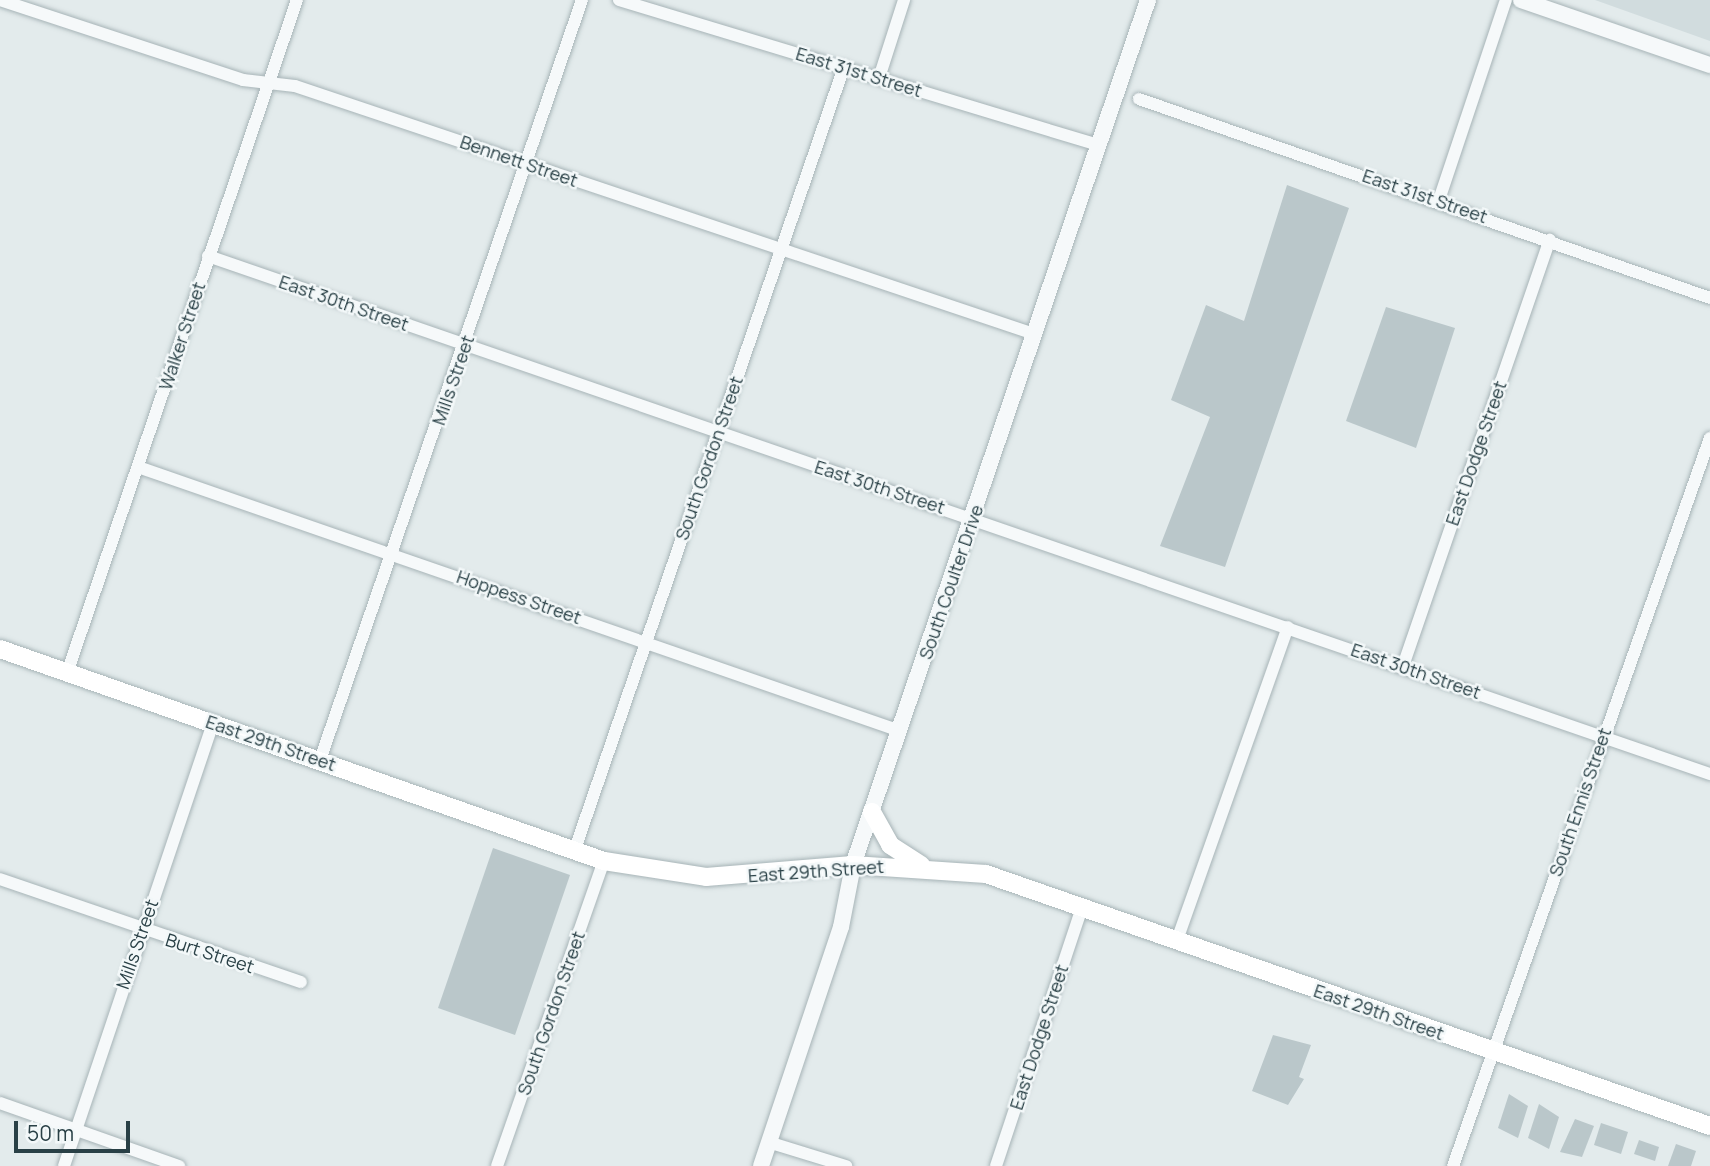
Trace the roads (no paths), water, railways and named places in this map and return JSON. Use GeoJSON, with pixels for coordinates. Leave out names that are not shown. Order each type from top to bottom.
{"type":"FeatureCollection","features":[{"type":"Feature","properties":{"kind":"main road","name":"East 29th Street"},"geometry":{"type":"LineString","coordinates":[[0,649],[604,861],[741,877],[853,865],[921,865],[986,874],[1710,1126]]}},
{"type":"Feature","properties":{"kind":"main road"},"geometry":{"type":"LineString","coordinates":[[872,812],[890,845],[921,865]]}},
{"type":"Feature","properties":{"kind":"street","name":"Bennett Street"},"geometry":{"type":"LineString","coordinates":[[0,0],[267,83],[295,86],[781,252],[1034,334]]}},
{"type":"Feature","properties":{"kind":"street","name":"Walker Street"},"geometry":{"type":"LineString","coordinates":[[67,673],[297,0]]}},
{"type":"Feature","properties":{"kind":"street","name":"Mills Street"},"geometry":{"type":"LineString","coordinates":[[320,760],[529,164],[582,0]]}},
{"type":"Feature","properties":{"kind":"street","name":"East 31st Street"},"geometry":{"type":"LineString","coordinates":[[619,0],[1098,145]]}},
{"type":"Feature","properties":{"kind":"street"},"geometry":{"type":"LineString","coordinates":[[878,78],[904,0]]}},
{"type":"Feature","properties":{"kind":"street","name":"South Coulter Drive"},"geometry":{"type":"LineString","coordinates":[[761,1166],[841,927],[853,865],[974,518],[1148,0]]}},
{"type":"Feature","properties":{"kind":"street"},"geometry":{"type":"LineString","coordinates":[[1438,200],[1506,0]]}},
{"type":"Feature","properties":{"kind":"street"},"geometry":{"type":"LineString","coordinates":[[1521,0],[1710,65]]}},
{"type":"Feature","properties":{"kind":"street","name":"South Gordon Street"},"geometry":{"type":"LineString","coordinates":[[575,849],[844,68]]}},
{"type":"Feature","properties":{"kind":"street","name":"East 31st Street"},"geometry":{"type":"LineString","coordinates":[[1139,99],[1438,200],[1710,298]]}},
{"type":"Feature","properties":{"kind":"street","name":"East Dodge Street"},"geometry":{"type":"LineString","coordinates":[[1403,666],[1550,240]]}},
{"type":"Feature","properties":{"kind":"street","name":"East 30th Street"},"geometry":{"type":"LineString","coordinates":[[208,256],[718,434],[974,518],[1603,734],[1710,774]]}},
{"type":"Feature","properties":{"kind":"street","name":"South Ennis Street"},"geometry":{"type":"LineString","coordinates":[[1453,1166],[1496,1053],[1603,734],[1710,438]]}},
{"type":"Feature","properties":{"kind":"street","name":"Hoppess Street"},"geometry":{"type":"LineString","coordinates":[[138,467],[900,731]]}},
{"type":"Feature","properties":{"kind":"street"},"geometry":{"type":"LineString","coordinates":[[1177,940],[1288,627]]}},
{"type":"Feature","properties":{"kind":"street","name":"Mills Street"},"geometry":{"type":"LineString","coordinates":[[64,1166],[213,723]]}},
{"type":"Feature","properties":{"kind":"street","name":"South Gordon Street"},"geometry":{"type":"LineString","coordinates":[[497,1166],[604,861]]}},
{"type":"Feature","properties":{"kind":"street","name":"Burt Street"},"geometry":{"type":"LineString","coordinates":[[0,879],[141,931],[301,982]]}},
{"type":"Feature","properties":{"kind":"street","name":"East Dodge Street"},"geometry":{"type":"LineString","coordinates":[[996,1166],[1082,907]]}},
{"type":"Feature","properties":{"kind":"street"},"geometry":{"type":"LineString","coordinates":[[0,1103],[179,1166]]}},
{"type":"Feature","properties":{"kind":"street"},"geometry":{"type":"LineString","coordinates":[[768,1142],[846,1166]]}}]}
